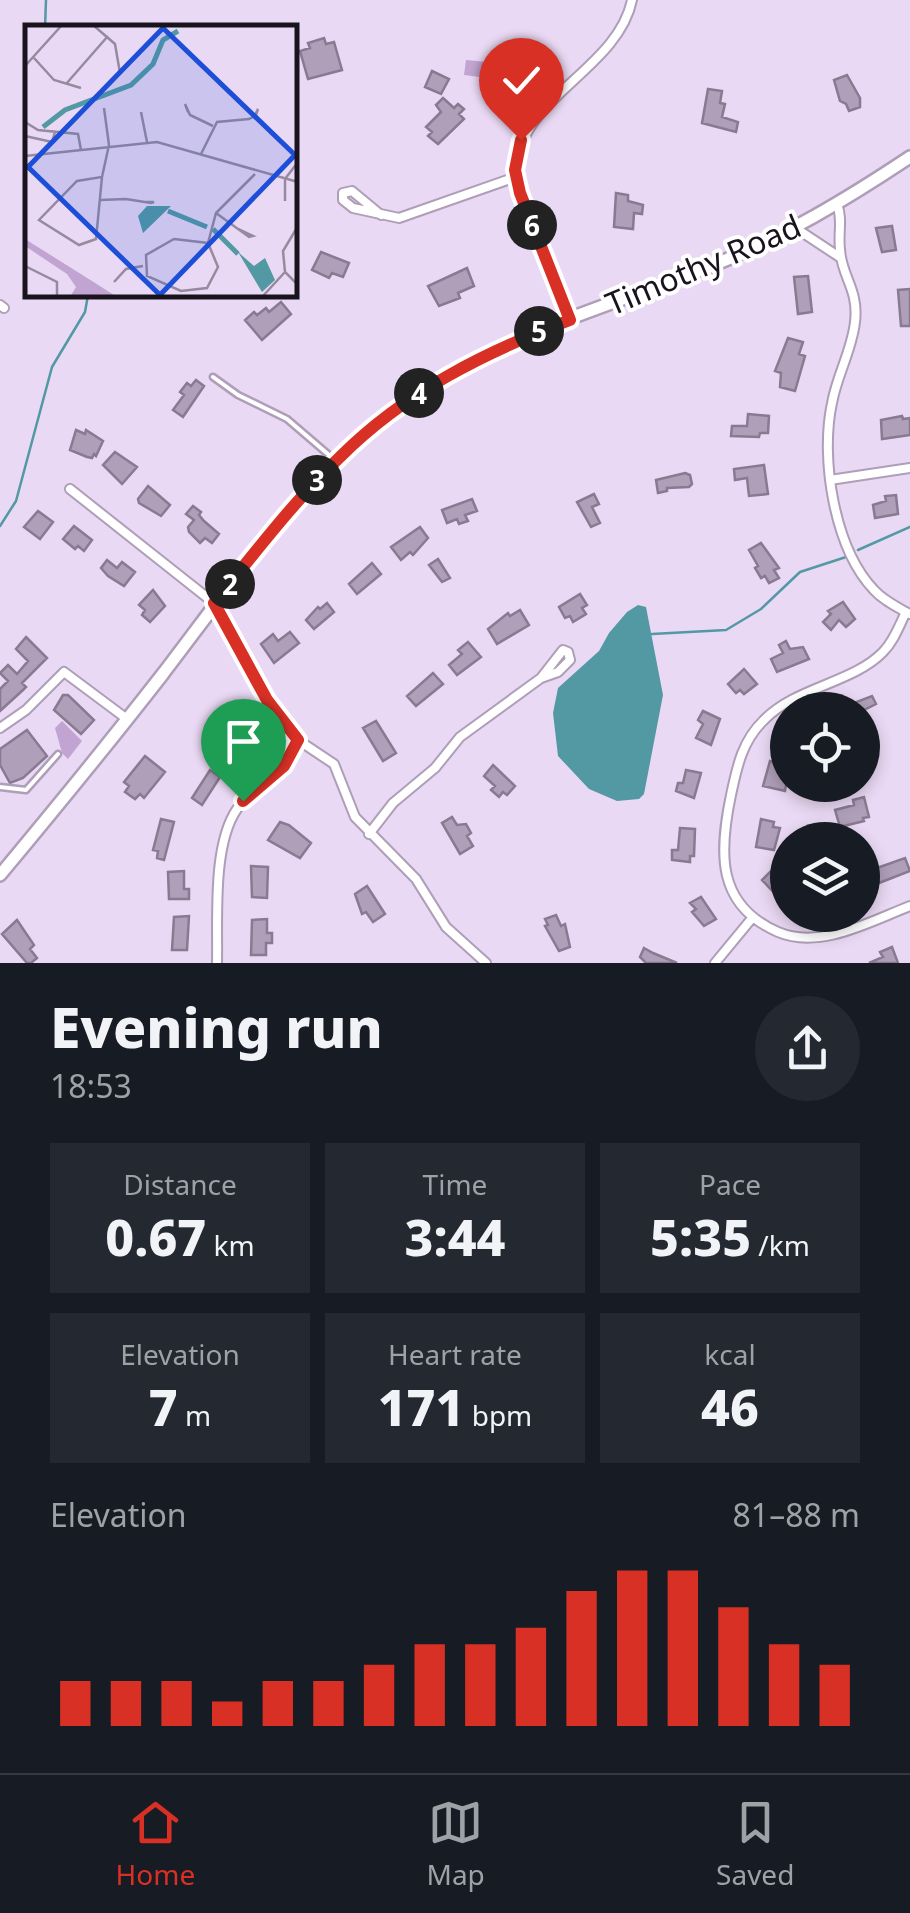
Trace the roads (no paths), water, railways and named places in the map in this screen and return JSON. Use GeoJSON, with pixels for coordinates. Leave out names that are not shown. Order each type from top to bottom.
{"type":"FeatureCollection","features":[{"type":"Feature","properties":{"kind":"main road","name":"Timothy Road"},"geometry":{"type":"LineString","coordinates":[[0,875],[128,718],[214,603],[336,461],[400,406],[445,376],[512,343],[716,264],[794,228],[910,157]]}},
{"type":"Feature","properties":{"kind":"street"},"geometry":{"type":"LineString","coordinates":[[570,320],[516,177],[518,148],[530,125],[612,44],[625,24],[631,1]]}},
{"type":"Feature","properties":{"kind":"street"},"geometry":{"type":"LineString","coordinates":[[381,215],[352,191],[343,193],[348,206],[381,215],[408,217],[516,177]]}},
{"type":"Feature","properties":{"kind":"street"},"geometry":{"type":"LineString","coordinates":[[815,692],[877,658],[908,613],[875,591],[856,564],[830,480],[827,430],[855,327],[856,307],[851,280],[841,258],[836,204]]}},
{"type":"Feature","properties":{"kind":"street"},"geometry":{"type":"LineString","coordinates":[[794,228],[841,258]]}},
{"type":"Feature","properties":{"kind":"street"},"geometry":{"type":"LineString","coordinates":[[830,480],[910,468]]}},
{"type":"Feature","properties":{"kind":"street"},"geometry":{"type":"LineString","coordinates":[[70,488],[214,603],[267,700],[298,740],[334,764],[351,808],[370,834],[416,879],[446,927],[486,963]]}},
{"type":"Feature","properties":{"kind":"street"},"geometry":{"type":"LineString","coordinates":[[0,728],[26,710],[64,672],[128,718]]}},
{"type":"Feature","properties":{"kind":"street"},"geometry":{"type":"LineString","coordinates":[[370,834],[393,803],[434,768],[460,738],[540,678]]}},
{"type":"Feature","properties":{"kind":"street"},"geometry":{"type":"LineString","coordinates":[[770,715],[742,750],[724,828],[724,869],[735,895],[753,917],[784,935],[814,938],[910,906]]}},
{"type":"Feature","properties":{"kind":"street"},"geometry":{"type":"LineString","coordinates":[[216,963],[221,860],[230,820],[243,801],[284,766],[298,740]]}},
{"type":"Feature","properties":{"kind":"street"},"geometry":{"type":"LineString","coordinates":[[715,963],[753,917]]}},
{"type":"Feature","properties":{"kind":"lane"},"geometry":{"type":"LineString","coordinates":[[212,377],[286,419],[336,461]]}},
{"type":"Feature","properties":{"kind":"lane"},"geometry":{"type":"LineString","coordinates":[[0,787],[26,790],[58,754]]}},
{"type":"Feature","properties":{"kind":"waterway"},"geometry":{"type":"LineString","coordinates":[[45,25],[46,0]]}},
{"type":"Feature","properties":{"kind":"waterway"},"geometry":{"type":"LineString","coordinates":[[0,526],[16,501],[52,367],[85,312],[87,298]]}},
{"type":"Feature","properties":{"kind":"waterway"},"geometry":{"type":"LineString","coordinates":[[858,550],[910,527]]}},
{"type":"Feature","properties":{"kind":"waterway"},"geometry":{"type":"LineString","coordinates":[[652,634],[726,630],[761,609],[800,572],[846,557]]}}]}
